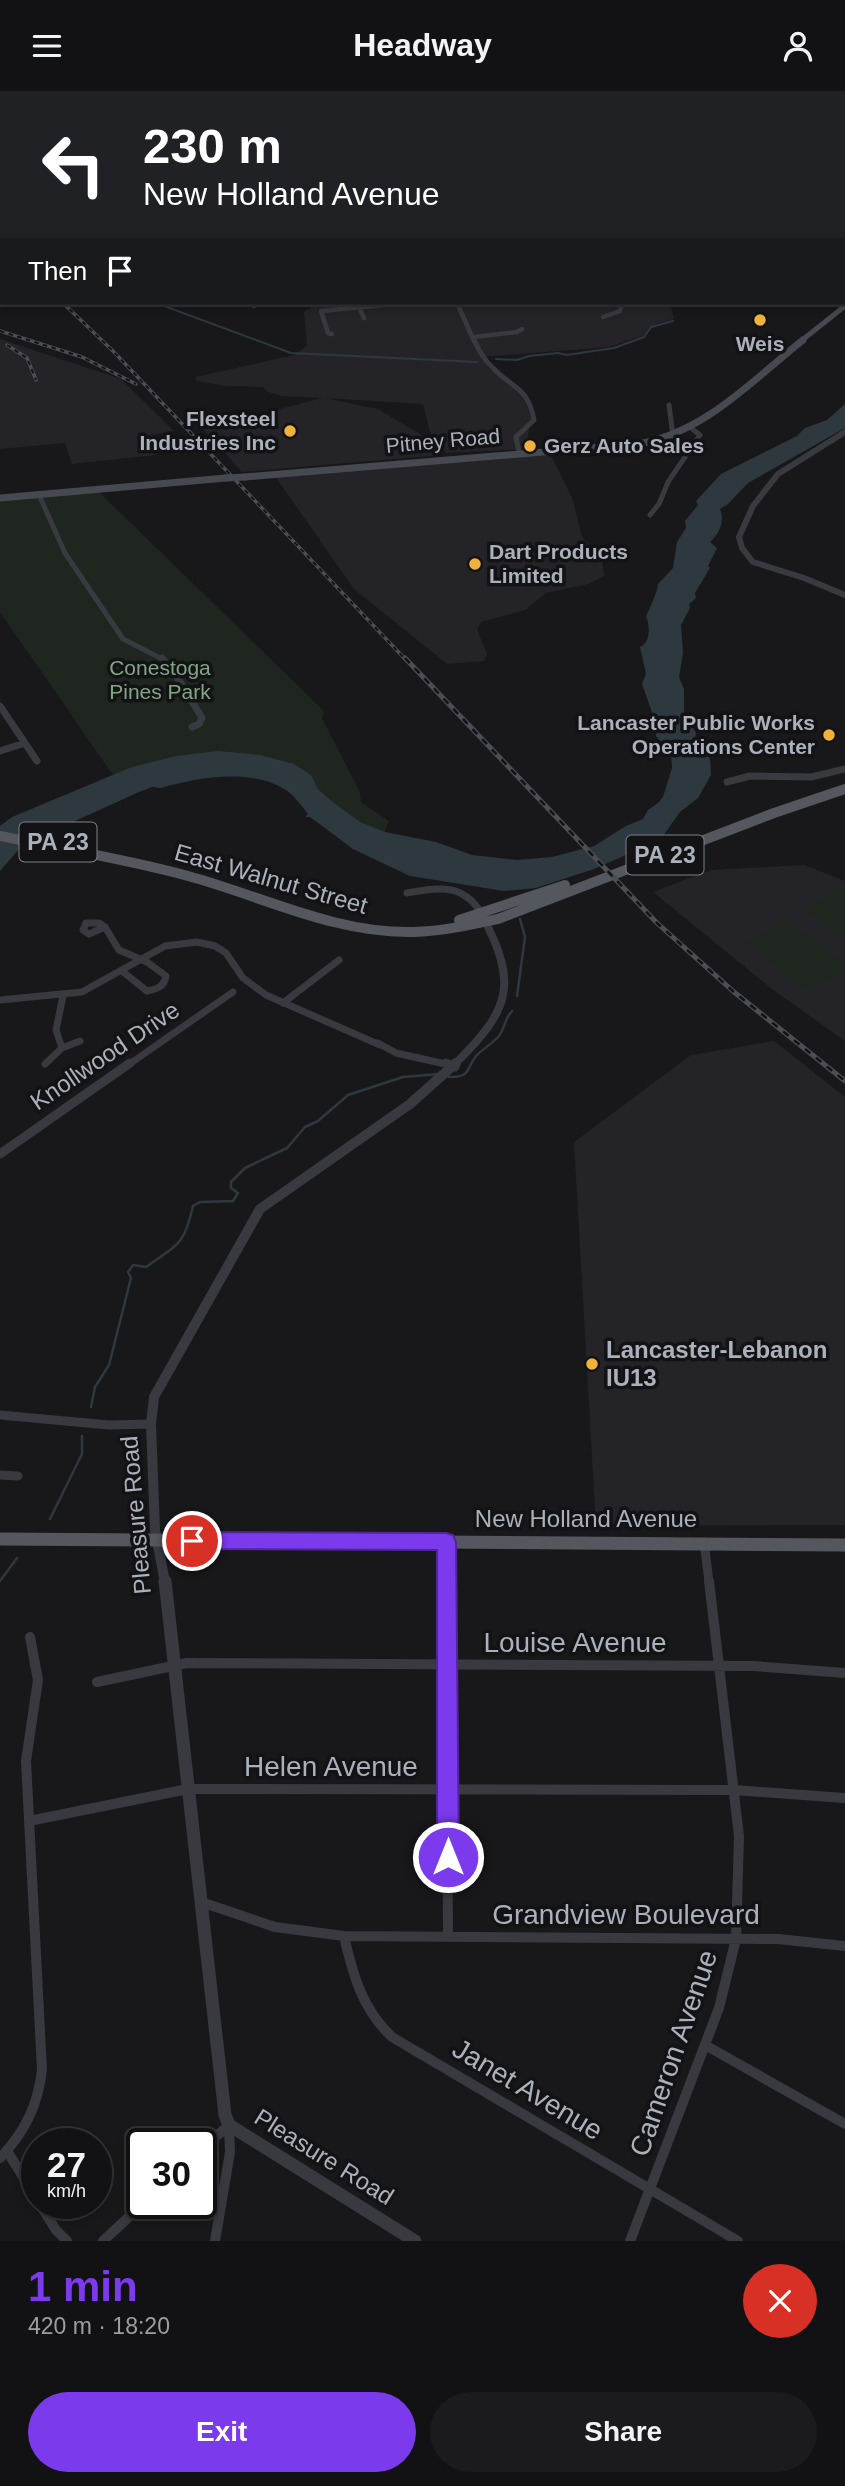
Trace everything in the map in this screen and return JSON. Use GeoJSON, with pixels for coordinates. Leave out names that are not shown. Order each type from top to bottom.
{"type":"FeatureCollection","features":[{"type":"Feature","properties":{"kind":"main road","name":"Pitney Road"},"geometry":{"type":"LineString","coordinates":[[0,498],[638,444],[673,436],[691,428],[844,305]]}},
{"type":"Feature","properties":{"kind":"main road","name":"East Walnut Street"},"geometry":{"type":"LineString","coordinates":[[484,918],[795,799],[845,784]]}},
{"type":"Feature","properties":{"kind":"main road","name":"East Walnut Street"},"geometry":{"type":"LineString","coordinates":[[0,830],[194,878],[323,921],[352,927],[422,932],[484,918],[845,789]]}},
{"type":"Feature","properties":{"kind":"main road","name":"East Walnut Street"},"geometry":{"type":"LineString","coordinates":[[0,836],[113,856]]}},
{"type":"Feature","properties":{"kind":"main road"},"geometry":{"type":"LineString","coordinates":[[0,1539],[158,1541]]}},
{"type":"Feature","properties":{"kind":"main road","name":"New Holland Avenue"},"geometry":{"type":"LineString","coordinates":[[158,1541],[705,1542],[845,1545]]}},
{"type":"Feature","properties":{"kind":"street"},"geometry":{"type":"LineString","coordinates":[[332,334],[328,333],[321,311],[382,305]]}},
{"type":"Feature","properties":{"kind":"street"},"geometry":{"type":"LineString","coordinates":[[458,305],[487,363],[523,390],[533,414],[532,423],[516,437],[519,452]]}},
{"type":"Feature","properties":{"kind":"street"},"geometry":{"type":"LineString","coordinates":[[603,317],[620,311],[622,305]]}},
{"type":"Feature","properties":{"kind":"street"},"geometry":{"type":"LineString","coordinates":[[359,307],[364,318]]}},
{"type":"Feature","properties":{"kind":"street"},"geometry":{"type":"LineString","coordinates":[[473,337],[517,333],[522,329]]}},
{"type":"Feature","properties":{"kind":"street"},"geometry":{"type":"LineString","coordinates":[[669,405],[673,436]]}},
{"type":"Feature","properties":{"kind":"street"},"geometry":{"type":"LineString","coordinates":[[650,515],[659,504],[668,482],[700,436],[691,428]]}},
{"type":"Feature","properties":{"kind":"street"},"geometry":{"type":"LineString","coordinates":[[845,432],[787,467],[768,486],[741,529],[739,537],[744,553],[761,568],[798,576],[845,595]]}},
{"type":"Feature","properties":{"kind":"street"},"geometry":{"type":"LineString","coordinates":[[39,495],[65,553],[122,639],[163,658],[192,699],[202,718],[199,724],[192,727]]}},
{"type":"Feature","properties":{"kind":"street"},"geometry":{"type":"LineString","coordinates":[[0,706],[37,761]]}},
{"type":"Feature","properties":{"kind":"street"},"geometry":{"type":"LineString","coordinates":[[0,751],[25,743]]}},
{"type":"Feature","properties":{"kind":"street"},"geometry":{"type":"LineString","coordinates":[[727,782],[750,776],[811,777],[845,769]]}},
{"type":"Feature","properties":{"kind":"street","name":"Pleasure Road"},"geometry":{"type":"LineString","coordinates":[[407,893],[460,891],[473,898],[502,956],[506,989],[502,1005],[490,1028],[455,1067],[429,1089],[260,1209],[162,1381],[152,1405],[151,1424],[158,1541],[225,2115],[229,2125],[415,2241]]}},
{"type":"Feature","properties":{"kind":"street"},"geometry":{"type":"LineString","coordinates":[[106,927],[119,950],[141,959],[166,976],[163,985],[147,991],[122,971]]}},
{"type":"Feature","properties":{"kind":"street"},"geometry":{"type":"LineString","coordinates":[[0,999],[63,996],[92,988],[141,959],[178,942],[206,943],[226,953],[249,984],[283,1003],[396,1054],[438,1060],[455,1067]]}},
{"type":"Feature","properties":{"kind":"street"},"geometry":{"type":"LineString","coordinates":[[283,1003],[339,960]]}},
{"type":"Feature","properties":{"kind":"street","name":"Knollwood Drive"},"geometry":{"type":"LineString","coordinates":[[0,1154],[233,992]]}},
{"type":"Feature","properties":{"kind":"street"},"geometry":{"type":"LineString","coordinates":[[62,1048],[57,1043],[56,1029],[63,996]]}},
{"type":"Feature","properties":{"kind":"street"},"geometry":{"type":"LineString","coordinates":[[45,1064],[62,1048],[80,1041]]}},
{"type":"Feature","properties":{"kind":"street"},"geometry":{"type":"LineString","coordinates":[[0,1415],[99,1425],[151,1424]]}},
{"type":"Feature","properties":{"kind":"street"},"geometry":{"type":"LineString","coordinates":[[0,1475],[18,1476]]}},
{"type":"Feature","properties":{"kind":"street"},"geometry":{"type":"LineString","coordinates":[[446,1542],[448,1937]]}},
{"type":"Feature","properties":{"kind":"street","name":"Cameron Avenue"},"geometry":{"type":"LineString","coordinates":[[630,2241],[719,2008],[736,1939],[740,1869],[734,1790],[705,1542]]}},
{"type":"Feature","properties":{"kind":"street"},"geometry":{"type":"LineString","coordinates":[[21,2178],[4,2154],[22,2132],[34,2110],[42,2070],[27,1752],[38,1680],[30,1637]]}},
{"type":"Feature","properties":{"kind":"street","name":"Louise Avenue"},"geometry":{"type":"LineString","coordinates":[[97,1682],[174,1665],[719,1665],[787,1667],[845,1673]]}},
{"type":"Feature","properties":{"kind":"street","name":"Helen Avenue"},"geometry":{"type":"LineString","coordinates":[[29,1821],[188,1789],[734,1790],[845,1798]]}},
{"type":"Feature","properties":{"kind":"street","name":"Grandview Boulevard"},"geometry":{"type":"LineString","coordinates":[[201,1902],[275,1927],[344,1936],[736,1939],[807,1941],[845,1946]]}},
{"type":"Feature","properties":{"kind":"street","name":"Janet Avenue"},"geometry":{"type":"LineString","coordinates":[[344,1936],[360,1999],[382,2029],[738,2241]]}},
{"type":"Feature","properties":{"kind":"street"},"geometry":{"type":"LineString","coordinates":[[705,2045],[845,2124]]}},
{"type":"Feature","properties":{"kind":"street"},"geometry":{"type":"LineString","coordinates":[[217,2136],[229,2125]]}},
{"type":"Feature","properties":{"kind":"street"},"geometry":{"type":"LineString","coordinates":[[215,2241],[230,2152],[229,2125]]}},
{"type":"Feature","properties":{"kind":"street"},"geometry":{"type":"LineString","coordinates":[[49,2219],[67,2241]]}},
{"type":"Feature","properties":{"kind":"street"},"geometry":{"type":"LineString","coordinates":[[103,2241],[127,2219]]}},
{"type":"Feature","properties":{"kind":"shaded area"},"geometry":{"type":"Polygon","coordinates":[[[315,305],[670,305],[674,319],[649,327],[644,335],[609,347],[481,357],[489,368],[523,395],[531,416],[526,449],[446,453],[430,432],[423,404],[325,398],[378,409],[420,434],[441,455],[242,472],[203,429],[322,398],[281,396],[266,391],[264,387],[227,386],[196,381],[196,377],[294,355],[307,346],[304,312],[315,305]]]}},
{"type":"Feature","properties":{"kind":"shaded area"},"geometry":{"type":"Polygon","coordinates":[[[0,339],[121,379],[174,431],[152,435],[156,455],[72,464],[65,443],[0,449],[0,339]]]}},
{"type":"Feature","properties":{"kind":"shaded area"},"geometry":{"type":"Polygon","coordinates":[[[845,404],[845,428],[748,483],[720,509],[720,527],[710,542],[717,548],[708,566],[710,568],[695,593],[696,598],[689,604],[690,608],[681,625],[683,653],[679,677],[684,689],[684,712],[696,733],[694,742],[702,746],[710,759],[711,775],[698,798],[680,812],[660,840],[594,869],[536,888],[504,891],[410,876],[353,849],[310,817],[305,817],[308,814],[295,798],[276,785],[244,777],[227,777],[192,780],[139,792],[64,826],[52,836],[19,849],[0,871],[0,826],[12,817],[132,767],[176,756],[218,751],[260,755],[294,764],[311,775],[318,789],[330,800],[360,822],[385,832],[436,842],[472,855],[517,860],[552,857],[594,846],[643,819],[648,810],[663,797],[672,768],[671,754],[656,736],[657,726],[642,684],[646,674],[640,647],[644,645],[649,633],[646,616],[658,584],[673,568],[677,542],[686,528],[685,521],[698,505],[696,501],[721,474],[797,436],[805,428],[827,420],[845,404]]]}},
{"type":"Feature","properties":{"kind":"shaded area"},"geometry":{"type":"Polygon","coordinates":[[[550,453],[573,500],[582,537],[602,556],[604,576],[588,584],[546,593],[525,610],[481,622],[477,630],[487,654],[484,661],[447,664],[354,589],[275,476],[550,453]]]}},
{"type":"Feature","properties":{"kind":"shaded area"},"geometry":{"type":"Polygon","coordinates":[[[804,865],[845,881],[845,1041],[772,989],[653,892],[711,870],[804,865]]]}},
{"type":"Feature","properties":{"kind":"shaded area"},"geometry":{"type":"Polygon","coordinates":[[[774,1041],[845,1097],[845,1525],[596,1526],[574,1142],[691,1055],[774,1041]]]}},
{"type":"Feature","properties":{"kind":"green space","name":"Conestoga Pines Park"},"geometry":{"type":"Polygon","coordinates":[[[97,490],[324,711],[322,718],[360,792],[361,802],[389,821],[379,845],[251,769],[115,778],[0,612],[0,500],[97,490]]]}},
{"type":"Feature","properties":{"kind":"green space"},"geometry":{"type":"Polygon","coordinates":[[[840,888],[845,892],[845,940],[803,909],[840,888]]]}},
{"type":"Feature","properties":{"kind":"green space"},"geometry":{"type":"Polygon","coordinates":[[[785,919],[845,964],[845,971],[810,992],[745,942],[785,919]]]}},
{"type":"Feature","properties":{"kind":"waterway"},"geometry":{"type":"LineString","coordinates":[[161,305],[291,353],[477,362]]}},
{"type":"Feature","properties":{"kind":"waterway"},"geometry":{"type":"LineString","coordinates":[[496,359],[517,360],[529,356],[558,353],[567,355],[614,348],[644,337],[651,327],[673,321]]}},
{"type":"Feature","properties":{"kind":"waterway"},"geometry":{"type":"LineString","coordinates":[[517,996],[525,937],[520,919]]}},
{"type":"Feature","properties":{"kind":"waterway"},"geometry":{"type":"LineString","coordinates":[[449,1077],[457,1077],[468,1071],[477,1055],[499,1036],[512,1011]]}},
{"type":"Feature","properties":{"kind":"waterway"},"geometry":{"type":"LineString","coordinates":[[91,1407],[95,1387],[109,1365],[131,1278],[128,1272],[133,1265],[146,1267],[178,1243],[183,1237],[193,1206],[200,1202],[233,1201],[238,1193],[231,1188],[231,1182],[245,1168],[287,1148],[305,1127],[318,1121],[348,1095],[403,1077],[439,1074]]}},
{"type":"Feature","properties":{"kind":"waterway"},"geometry":{"type":"LineString","coordinates":[[50,1519],[82,1454],[82,1436]]}},
{"type":"Feature","properties":{"kind":"waterway"},"geometry":{"type":"LineString","coordinates":[[0,1581],[17,1558]]}},
{"type":"Feature","properties":{"kind":"railway"},"geometry":{"type":"LineString","coordinates":[[65,305],[113,351],[406,660]]}},
{"type":"Feature","properties":{"kind":"railway"},"geometry":{"type":"LineString","coordinates":[[0,331],[82,357],[136,384]]}},
{"type":"Feature","properties":{"kind":"railway"},"geometry":{"type":"LineString","coordinates":[[7,345],[27,358],[36,380]]}},
{"type":"Feature","properties":{"kind":"railway"},"geometry":{"type":"LineString","coordinates":[[405,658],[657,923],[734,992],[845,1081]]}},
{"type":"Feature","properties":{"kind":"place","name":"Weis"},"geometry":{"type":"Point","coordinates":[760,320]}},
{"type":"Feature","properties":{"kind":"place","name":"Flexsteel Industries Inc"},"geometry":{"type":"Point","coordinates":[290,431]}},
{"type":"Feature","properties":{"kind":"place","name":"Gerz Auto Sales"},"geometry":{"type":"Point","coordinates":[530,446]}},
{"type":"Feature","properties":{"kind":"place","name":"Dart Products Limited"},"geometry":{"type":"Point","coordinates":[475,564]}},
{"type":"Feature","properties":{"kind":"place","name":"Lancaster Public Works Operations Center"},"geometry":{"type":"Point","coordinates":[829,735]}},
{"type":"Feature","properties":{"kind":"place","name":"Lancaster-Lebanon IU13"},"geometry":{"type":"Point","coordinates":[592,1364]}},
{"type":"Feature","properties":{"kind":"route"},"geometry":{"type":"LineString","coordinates":[[192,1541],[446,1542],[448,1857]]}}]}
